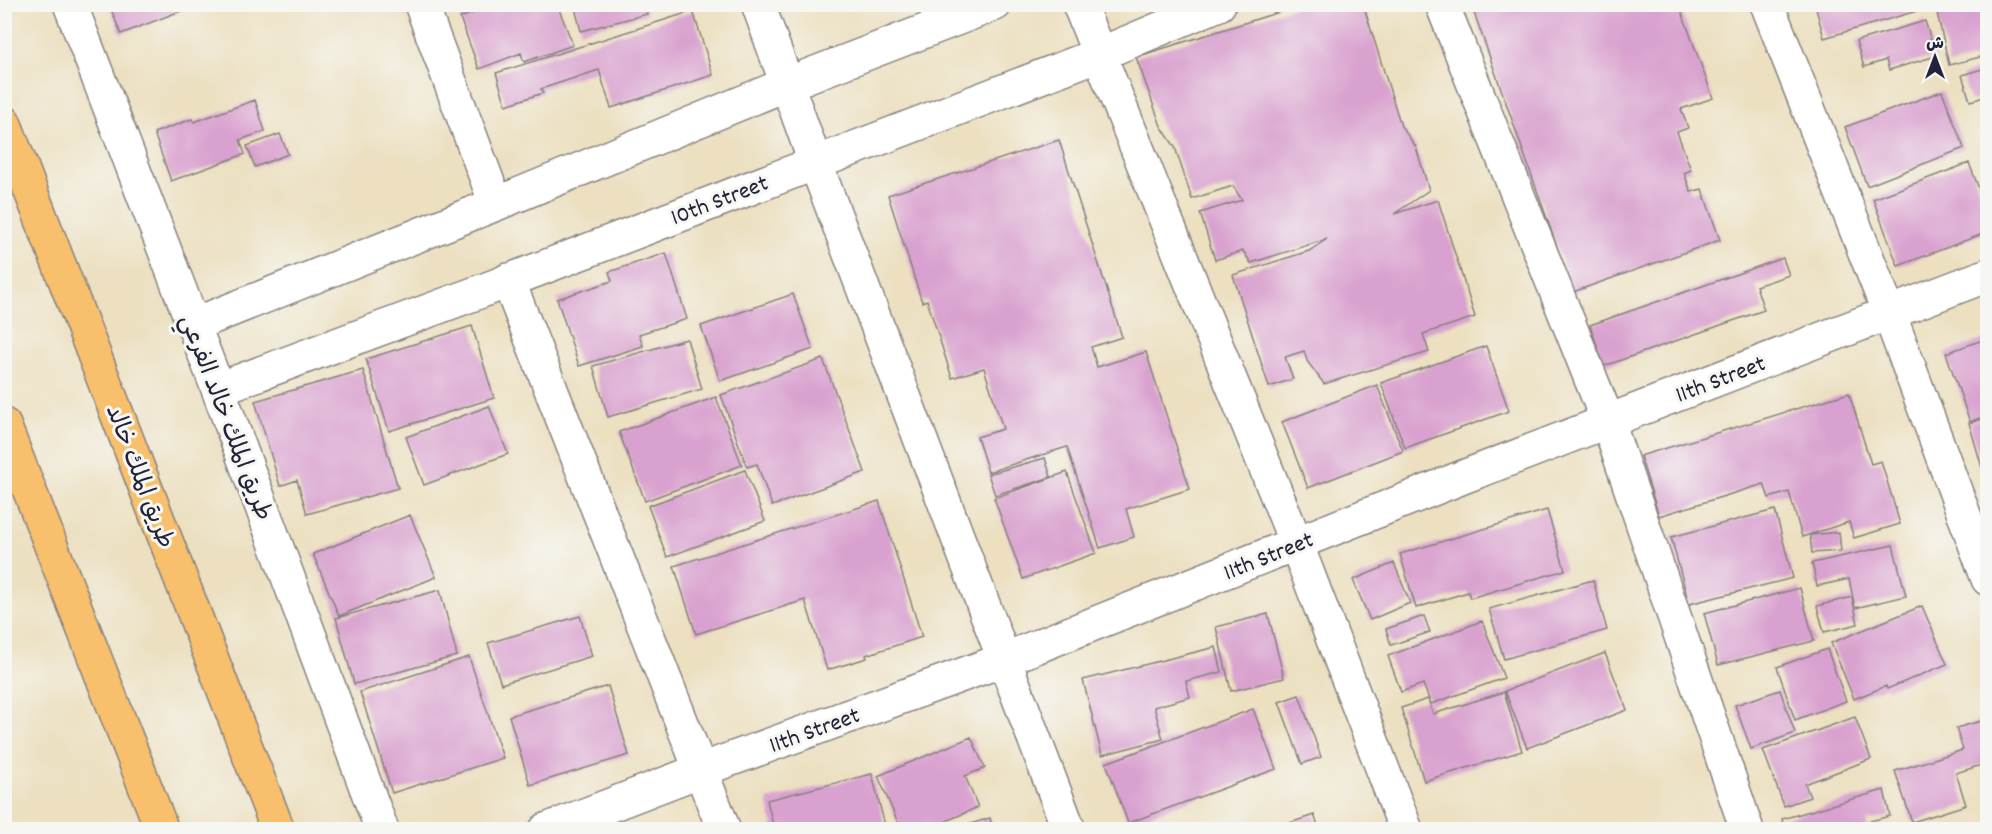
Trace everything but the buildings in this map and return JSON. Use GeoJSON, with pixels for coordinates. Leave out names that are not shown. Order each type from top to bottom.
{"type":"FeatureCollection","features":[{"type":"Feature","properties":{"kind":"highway","name":"طريق الملك خالد"},"geometry":{"type":"LineString","coordinates":[[4,123],[278,830]]}},
{"type":"Feature","properties":{"kind":"highway"},"geometry":{"type":"LineString","coordinates":[[4,425],[162,830]]}},
{"type":"Feature","properties":{"kind":"street","name":"طريق الملك خالد الفرعي"},"geometry":{"type":"LineString","coordinates":[[70,4],[218,389],[382,830]]}},
{"type":"Feature","properties":{"kind":"street"},"geometry":{"type":"LineString","coordinates":[[421,4],[496,204]]}},
{"type":"Feature","properties":{"kind":"street"},"geometry":{"type":"LineString","coordinates":[[758,4],[815,162],[1069,830]]}},
{"type":"Feature","properties":{"kind":"street"},"geometry":{"type":"LineString","coordinates":[[193,325],[787,84],[996,4]]}},
{"type":"Feature","properties":{"kind":"street"},"geometry":{"type":"LineString","coordinates":[[1079,4],[1296,543],[1406,830]]}},
{"type":"Feature","properties":{"kind":"street","name":"10th Street"},"geometry":{"type":"LineString","coordinates":[[218,389],[1100,54],[1219,4]]}},
{"type":"Feature","properties":{"kind":"street"},"geometry":{"type":"LineString","coordinates":[[1442,4],[1608,422],[1747,830]]}},
{"type":"Feature","properties":{"kind":"street"},"geometry":{"type":"LineString","coordinates":[[1767,4],[1889,313],[1988,579]]}},
{"type":"Feature","properties":{"kind":"street","name":"11th Street"},"geometry":{"type":"LineString","coordinates":[[546,830],[701,770],[1003,660],[1296,543],[1988,275]]}},
{"type":"Feature","properties":{"kind":"street"},"geometry":{"type":"LineString","coordinates":[[508,280],[724,830]]}}]}
